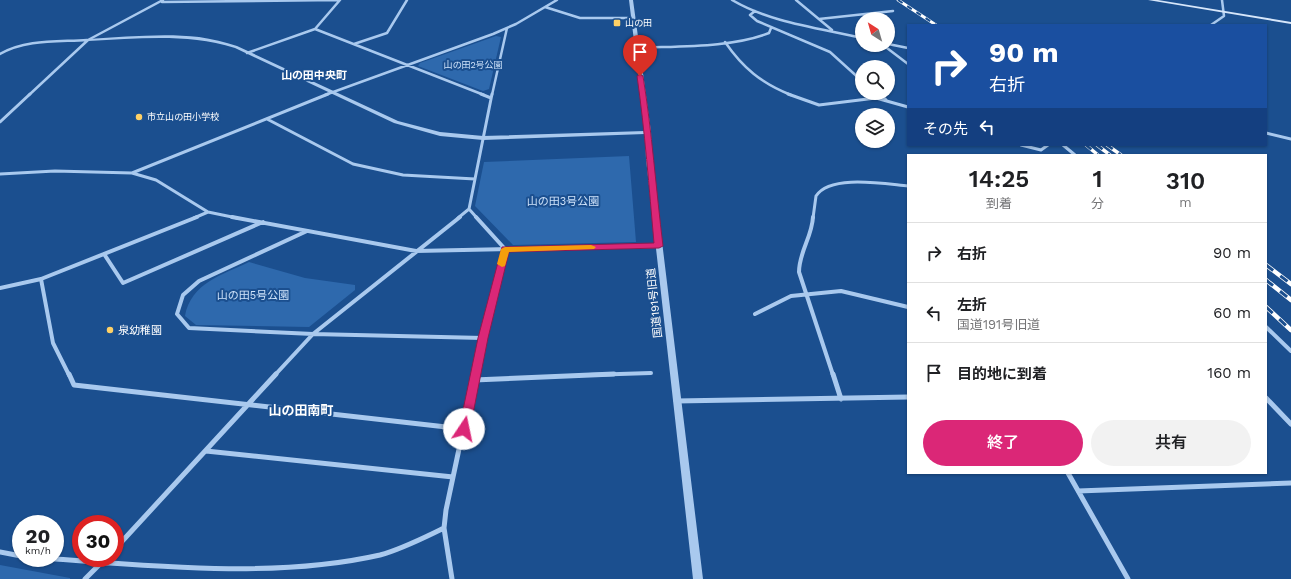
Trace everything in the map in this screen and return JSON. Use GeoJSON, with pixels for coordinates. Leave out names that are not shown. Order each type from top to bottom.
{"type":"FeatureCollection","features":[{"type":"Feature","properties":{"kind":"main road"},"geometry":{"type":"LineString","coordinates":[[1150,0],[1291,23]]}},
{"type":"Feature","properties":{"kind":"street"},"geometry":{"type":"LineString","coordinates":[[1,120],[88,40],[164,0]]}},
{"type":"Feature","properties":{"kind":"street"},"geometry":{"type":"LineString","coordinates":[[160,2],[340,0]]}},
{"type":"Feature","properties":{"kind":"street"},"geometry":{"type":"LineString","coordinates":[[247,53],[315,29],[340,0]]}},
{"type":"Feature","properties":{"kind":"street"},"geometry":{"type":"LineString","coordinates":[[354,44],[387,33],[408,0]]}},
{"type":"Feature","properties":{"kind":"street"},"geometry":{"type":"LineString","coordinates":[[132,173],[333,92],[507,28],[557,0]]}},
{"type":"Feature","properties":{"kind":"street","name":"国道191号旧道"},"geometry":{"type":"LineString","coordinates":[[631,0],[648,132],[649,159],[676,401],[698,579]]}},
{"type":"Feature","properties":{"kind":"street"},"geometry":{"type":"LineString","coordinates":[[732,0],[754,11],[855,36]]}},
{"type":"Feature","properties":{"kind":"street"},"geometry":{"type":"LineString","coordinates":[[796,0],[834,31]]}},
{"type":"Feature","properties":{"kind":"street"},"geometry":{"type":"LineString","coordinates":[[1212,24],[1224,16],[1222,0]]}},
{"type":"Feature","properties":{"kind":"street"},"geometry":{"type":"LineString","coordinates":[[545,7],[580,18],[633,18]]}},
{"type":"Feature","properties":{"kind":"street"},"geometry":{"type":"LineString","coordinates":[[754,11],[750,15],[751,17],[771,28],[830,52],[855,75]]}},
{"type":"Feature","properties":{"kind":"street"},"geometry":{"type":"LineString","coordinates":[[819,19],[893,11]]}},
{"type":"Feature","properties":{"kind":"street"},"geometry":{"type":"LineString","coordinates":[[124,539],[206,451],[245,406],[313,334],[469,209],[480,147],[507,28]]}},
{"type":"Feature","properties":{"kind":"street"},"geometry":{"type":"LineString","coordinates":[[636,48],[725,42],[759,38],[768,34],[771,28]]}},
{"type":"Feature","properties":{"kind":"street"},"geometry":{"type":"LineString","coordinates":[[315,29],[492,98]]}},
{"type":"Feature","properties":{"kind":"street"},"geometry":{"type":"LineString","coordinates":[[0,54],[6,49],[88,40],[163,37],[198,38],[222,42],[403,124],[440,134],[483,138],[648,132]]}},
{"type":"Feature","properties":{"kind":"street"},"geometry":{"type":"LineString","coordinates":[[725,42],[737,60],[756,77],[778,90],[807,102],[819,104],[876,98],[907,107]]}},
{"type":"Feature","properties":{"kind":"street"},"geometry":{"type":"LineString","coordinates":[[895,45],[907,48]]}},
{"type":"Feature","properties":{"kind":"street"},"geometry":{"type":"LineString","coordinates":[[892,52],[907,63]]}},
{"type":"Feature","properties":{"kind":"street"},"geometry":{"type":"LineString","coordinates":[[267,119],[353,164],[403,175],[475,179]]}},
{"type":"Feature","properties":{"kind":"street"},"geometry":{"type":"LineString","coordinates":[[1267,133],[1291,139]]}},
{"type":"Feature","properties":{"kind":"street"},"geometry":{"type":"LineString","coordinates":[[1025,146],[1041,150],[1047,146]]}},
{"type":"Feature","properties":{"kind":"street"},"geometry":{"type":"LineString","coordinates":[[1064,146],[1074,154]]}},
{"type":"Feature","properties":{"kind":"street"},"geometry":{"type":"LineString","coordinates":[[0,174],[55,171],[132,173],[156,180],[208,212],[308,230],[416,252],[659,246]]}},
{"type":"Feature","properties":{"kind":"street"},"geometry":{"type":"LineString","coordinates":[[841,399],[799,272],[798,259],[808,239],[812,225],[815,199],[818,193],[832,184],[852,183],[907,186]]}},
{"type":"Feature","properties":{"kind":"street"},"geometry":{"type":"LineString","coordinates":[[469,209],[505,249]]}},
{"type":"Feature","properties":{"kind":"street"},"geometry":{"type":"LineString","coordinates":[[0,288],[41,279],[208,212]]}},
{"type":"Feature","properties":{"kind":"street"},"geometry":{"type":"LineString","coordinates":[[104,254],[123,282],[264,222]]}},
{"type":"Feature","properties":{"kind":"street"},"geometry":{"type":"LineString","coordinates":[[308,230],[199,281],[183,295],[177,314],[189,328],[313,334],[483,338]]}},
{"type":"Feature","properties":{"kind":"street"},"geometry":{"type":"LineString","coordinates":[[452,579],[444,528],[453,477],[483,338],[505,249]]}},
{"type":"Feature","properties":{"kind":"street"},"geometry":{"type":"LineString","coordinates":[[41,279],[53,343],[74,385],[245,406],[464,429]]}},
{"type":"Feature","properties":{"kind":"street"},"geometry":{"type":"LineString","coordinates":[[755,314],[791,296],[841,291],[907,308]]}},
{"type":"Feature","properties":{"kind":"street"},"geometry":{"type":"LineString","coordinates":[[1267,328],[1291,351]]}},
{"type":"Feature","properties":{"kind":"street"},"geometry":{"type":"LineString","coordinates":[[474,380],[651,373]]}},
{"type":"Feature","properties":{"kind":"street"},"geometry":{"type":"LineString","coordinates":[[676,401],[907,397]]}},
{"type":"Feature","properties":{"kind":"street"},"geometry":{"type":"LineString","coordinates":[[1267,399],[1291,424]]}},
{"type":"Feature","properties":{"kind":"street"},"geometry":{"type":"LineString","coordinates":[[206,451],[453,477]]}},
{"type":"Feature","properties":{"kind":"street"},"geometry":{"type":"LineString","coordinates":[[1069,474],[1128,579]]}},
{"type":"Feature","properties":{"kind":"street"},"geometry":{"type":"LineString","coordinates":[[1078,491],[1291,483]]}},
{"type":"Feature","properties":{"kind":"street"},"geometry":{"type":"LineString","coordinates":[[124,562],[226,572],[274,572],[340,564],[379,555],[444,528]]}},
{"type":"Feature","properties":{"kind":"street"},"geometry":{"type":"LineString","coordinates":[[0,552],[12,554]]}},
{"type":"Feature","properties":{"kind":"street"},"geometry":{"type":"LineString","coordinates":[[85,579],[97,567]]}},
{"type":"Feature","properties":{"kind":"green space","name":"山の田2号公園"},"geometry":{"type":"Polygon","coordinates":[[[496,36],[501,37],[489,89],[483,91],[418,66],[420,63],[496,36]]]}},
{"type":"Feature","properties":{"kind":"green space","name":"山の田3号公園"},"geometry":{"type":"Polygon","coordinates":[[[629,156],[636,242],[513,245],[475,206],[484,162],[629,156]]]}},
{"type":"Feature","properties":{"kind":"green space","name":"山の田5号公園"},"geometry":{"type":"Polygon","coordinates":[[[249,262],[305,278],[355,285],[355,290],[309,327],[196,325],[185,316],[188,305],[194,295],[201,288],[218,276],[249,262]]]}},
{"type":"Feature","properties":{"kind":"green space"},"geometry":{"type":"Polygon","coordinates":[[[0,565],[70,578],[70,579],[0,579],[0,565]]]}},
{"type":"Feature","properties":{"kind":"railway"},"geometry":{"type":"LineString","coordinates":[[898,0],[934,24]]}},
{"type":"Feature","properties":{"kind":"railway"},"geometry":{"type":"LineString","coordinates":[[1087,146],[1097,154]]}},
{"type":"Feature","properties":{"kind":"railway"},"geometry":{"type":"LineString","coordinates":[[1098,146],[1109,154]]}},
{"type":"Feature","properties":{"kind":"railway"},"geometry":{"type":"LineString","coordinates":[[1108,146],[1120,154]]}},
{"type":"Feature","properties":{"kind":"railway"},"geometry":{"type":"LineString","coordinates":[[1267,266],[1291,284]]}},
{"type":"Feature","properties":{"kind":"railway"},"geometry":{"type":"LineString","coordinates":[[1267,281],[1291,300]]}},
{"type":"Feature","properties":{"kind":"railway"},"geometry":{"type":"LineString","coordinates":[[1267,308],[1291,330]]}},
{"type":"Feature","properties":{"kind":"slow traffic"},"geometry":{"type":"LineString","coordinates":[[502,264],[505,249],[591,247]]}},
{"type":"Feature","properties":{"kind":"place","name":"山の田"},"geometry":{"type":"Point","coordinates":[617,23]}},
{"type":"Feature","properties":{"kind":"place","name":"市立山の田小学校"},"geometry":{"type":"Point","coordinates":[139,117]}},
{"type":"Feature","properties":{"kind":"place","name":"泉幼稚園"},"geometry":{"type":"Point","coordinates":[110,330]}},
{"type":"Feature","properties":{"kind":"district","name":"山の田中央町"},"geometry":{"type":"Point","coordinates":[314,75]}},
{"type":"Feature","properties":{"kind":"district","name":"山の田南町"},"geometry":{"type":"Point","coordinates":[301,410]}},
{"type":"Feature","properties":{"kind":"route"},"geometry":{"type":"LineString","coordinates":[[464,429],[483,338],[505,249],[659,246],[649,159],[648,132],[640,76]]}}]}
